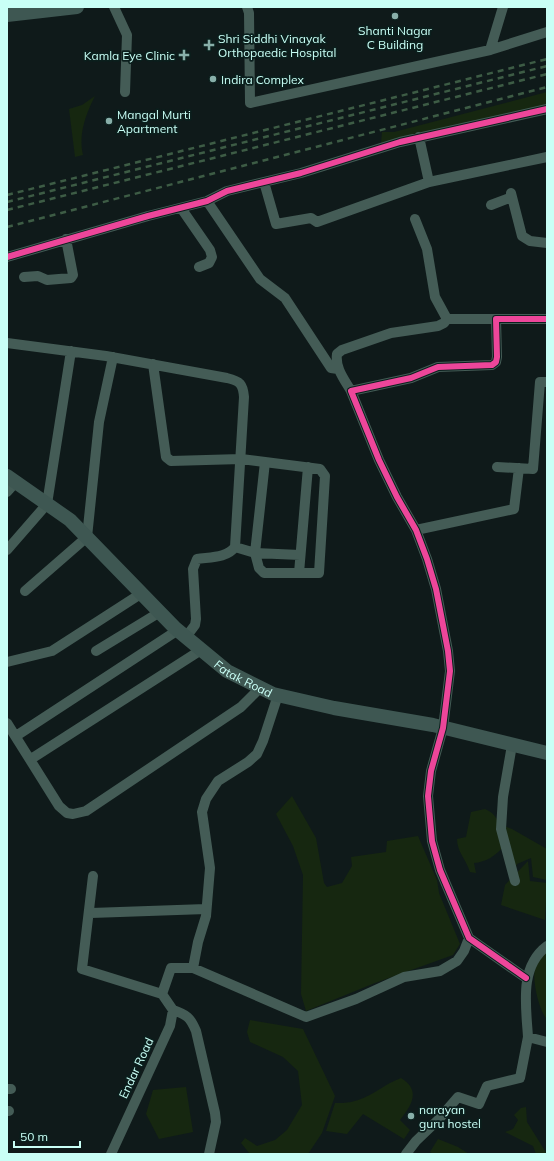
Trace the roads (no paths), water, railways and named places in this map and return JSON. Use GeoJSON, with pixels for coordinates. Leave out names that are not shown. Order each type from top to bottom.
{"type":"FeatureCollection","features":[{"type":"Feature","properties":{"kind":"main road"},"geometry":{"type":"LineString","coordinates":[[7,15],[77,7]]}},
{"type":"Feature","properties":{"kind":"main road","name":"Fatak Road"},"geometry":{"type":"LineString","coordinates":[[10,484],[47,504],[70,520],[182,634],[227,671],[260,688],[278,695],[334,708],[443,728],[547,753]]}},
{"type":"Feature","properties":{"kind":"street"},"geometry":{"type":"LineString","coordinates":[[114,7],[127,35],[125,92]]}},
{"type":"Feature","properties":{"kind":"street"},"geometry":{"type":"LineString","coordinates":[[247,7],[249,13],[250,103],[490,50],[547,32]]}},
{"type":"Feature","properties":{"kind":"street"},"geometry":{"type":"LineString","coordinates":[[490,50],[503,7]]}},
{"type":"Feature","properties":{"kind":"street"},"geometry":{"type":"LineString","coordinates":[[7,257],[66,239],[207,201],[227,191],[264,182],[419,137],[547,109]]}},
{"type":"Feature","properties":{"kind":"street"},"geometry":{"type":"LineString","coordinates":[[419,137],[429,182]]}},
{"type":"Feature","properties":{"kind":"street"},"geometry":{"type":"LineString","coordinates":[[264,182],[276,224],[311,218],[317,222],[429,182],[547,157]]}},
{"type":"Feature","properties":{"kind":"street"},"geometry":{"type":"LineString","coordinates":[[491,205],[511,195],[522,236],[530,241],[547,243]]}},
{"type":"Feature","properties":{"kind":"street"},"geometry":{"type":"LineString","coordinates":[[207,201],[260,279],[285,298],[331,368],[338,369]]}},
{"type":"Feature","properties":{"kind":"street"},"geometry":{"type":"LineString","coordinates":[[181,208],[210,250],[212,257],[209,263],[199,267]]}},
{"type":"Feature","properties":{"kind":"street"},"geometry":{"type":"LineString","coordinates":[[415,219],[427,249],[435,297],[447,319]]}},
{"type":"Feature","properties":{"kind":"street"},"geometry":{"type":"LineString","coordinates":[[24,277],[38,276],[47,280],[71,278],[73,275],[66,239]]}},
{"type":"Feature","properties":{"kind":"street"},"geometry":{"type":"LineString","coordinates":[[526,978],[469,938],[440,870],[432,841],[428,796],[430,771],[443,728],[450,671],[448,651],[436,589],[428,559],[416,530],[385,472],[351,391],[338,369],[337,354],[342,350],[391,333],[438,326],[444,323],[447,319],[547,319]]}},
{"type":"Feature","properties":{"kind":"street"},"geometry":{"type":"LineString","coordinates":[[351,391],[411,378],[438,367],[492,365],[496,362],[497,357],[496,319]]}},
{"type":"Feature","properties":{"kind":"street"},"geometry":{"type":"LineString","coordinates":[[7,343],[113,357],[239,381],[243,386],[244,397],[235,546],[231,553],[197,559],[193,569],[196,619],[195,625],[16,736]]}},
{"type":"Feature","properties":{"kind":"street"},"geometry":{"type":"LineString","coordinates":[[7,550],[47,504],[71,352]]}},
{"type":"Feature","properties":{"kind":"street"},"geometry":{"type":"LineString","coordinates":[[25,591],[87,537],[99,422],[113,357]]}},
{"type":"Feature","properties":{"kind":"street"},"geometry":{"type":"LineString","coordinates":[[153,364],[166,457],[171,461],[241,459],[308,467],[320,469],[325,476],[319,574],[264,573],[259,568],[255,553],[265,462]]}},
{"type":"Feature","properties":{"kind":"street"},"geometry":{"type":"LineString","coordinates":[[497,467],[533,469],[540,382],[547,382]]}},
{"type":"Feature","properties":{"kind":"street"},"geometry":{"type":"LineString","coordinates":[[299,573],[308,467]]}},
{"type":"Feature","properties":{"kind":"street"},"geometry":{"type":"LineString","coordinates":[[416,530],[514,509],[519,468]]}},
{"type":"Feature","properties":{"kind":"street"},"geometry":{"type":"LineString","coordinates":[[235,546],[255,553],[300,554]]}},
{"type":"Feature","properties":{"kind":"street"},"geometry":{"type":"LineString","coordinates":[[7,662],[52,651],[142,593]]}},
{"type":"Feature","properties":{"kind":"street"},"geometry":{"type":"LineString","coordinates":[[96,651],[160,612]]}},
{"type":"Feature","properties":{"kind":"street"},"geometry":{"type":"LineString","coordinates":[[31,759],[201,650]]}},
{"type":"Feature","properties":{"kind":"street"},"geometry":{"type":"LineString","coordinates":[[7,723],[31,759],[59,806],[67,813],[79,813],[86,811],[234,712],[260,688]]}},
{"type":"Feature","properties":{"kind":"street"},"geometry":{"type":"LineString","coordinates":[[193,968],[206,909],[210,868],[202,812],[206,799],[218,781],[248,762],[257,754],[263,741],[278,695]]}},
{"type":"Feature","properties":{"kind":"street"},"geometry":{"type":"LineString","coordinates":[[512,745],[503,797],[501,829],[514,881]]}},
{"type":"Feature","properties":{"kind":"street"},"geometry":{"type":"LineString","coordinates":[[94,876],[82,969],[162,994],[173,1010],[192,1020],[196,1031],[215,1113],[216,1122],[209,1154]]}},
{"type":"Feature","properties":{"kind":"street"},"geometry":{"type":"LineString","coordinates":[[90,913],[206,909]]}},
{"type":"Feature","properties":{"kind":"street"},"geometry":{"type":"LineString","coordinates":[[162,994],[170,968],[193,968],[306,1017],[356,998],[404,977],[440,971],[457,961],[464,951],[469,938]]}},
{"type":"Feature","properties":{"kind":"street"},"geometry":{"type":"LineString","coordinates":[[406,1154],[416,1141],[439,1119],[458,1097],[479,1104],[487,1086],[520,1078],[528,1037],[526,978],[537,953],[547,946]]}},
{"type":"Feature","properties":{"kind":"street","name":"Endar Road"},"geometry":{"type":"LineString","coordinates":[[110,1154],[170,1026],[173,1010]]}},
{"type":"Feature","properties":{"kind":"street"},"geometry":{"type":"LineString","coordinates":[[528,1037],[547,1042]]}},
{"type":"Feature","properties":{"kind":"railway"},"geometry":{"type":"LineString","coordinates":[[7,195],[547,59]]}},
{"type":"Feature","properties":{"kind":"railway"},"geometry":{"type":"LineString","coordinates":[[7,202],[547,66]]}},
{"type":"Feature","properties":{"kind":"railway"},"geometry":{"type":"LineString","coordinates":[[7,210],[547,74]]}},
{"type":"Feature","properties":{"kind":"railway"},"geometry":{"type":"LineString","coordinates":[[7,227],[547,87]]}},
{"type":"Feature","properties":{"kind":"place","name":"Shanti Nagar C Building"},"geometry":{"type":"Point","coordinates":[395,16]}},
{"type":"Feature","properties":{"kind":"place","name":"Shri Siddhi Vinayak Orthopaedic Hospital"},"geometry":{"type":"Point","coordinates":[209,45]}},
{"type":"Feature","properties":{"kind":"place","name":"Kamla Eye Clinic"},"geometry":{"type":"Point","coordinates":[184,55]}},
{"type":"Feature","properties":{"kind":"place","name":"Indira Complex"},"geometry":{"type":"Point","coordinates":[213,79]}},
{"type":"Feature","properties":{"kind":"place","name":"Mangal Murti Apartment"},"geometry":{"type":"Point","coordinates":[109,121]}},
{"type":"Feature","properties":{"kind":"place","name":"narayan guru hostel"},"geometry":{"type":"Point","coordinates":[411,1116]}}]}
